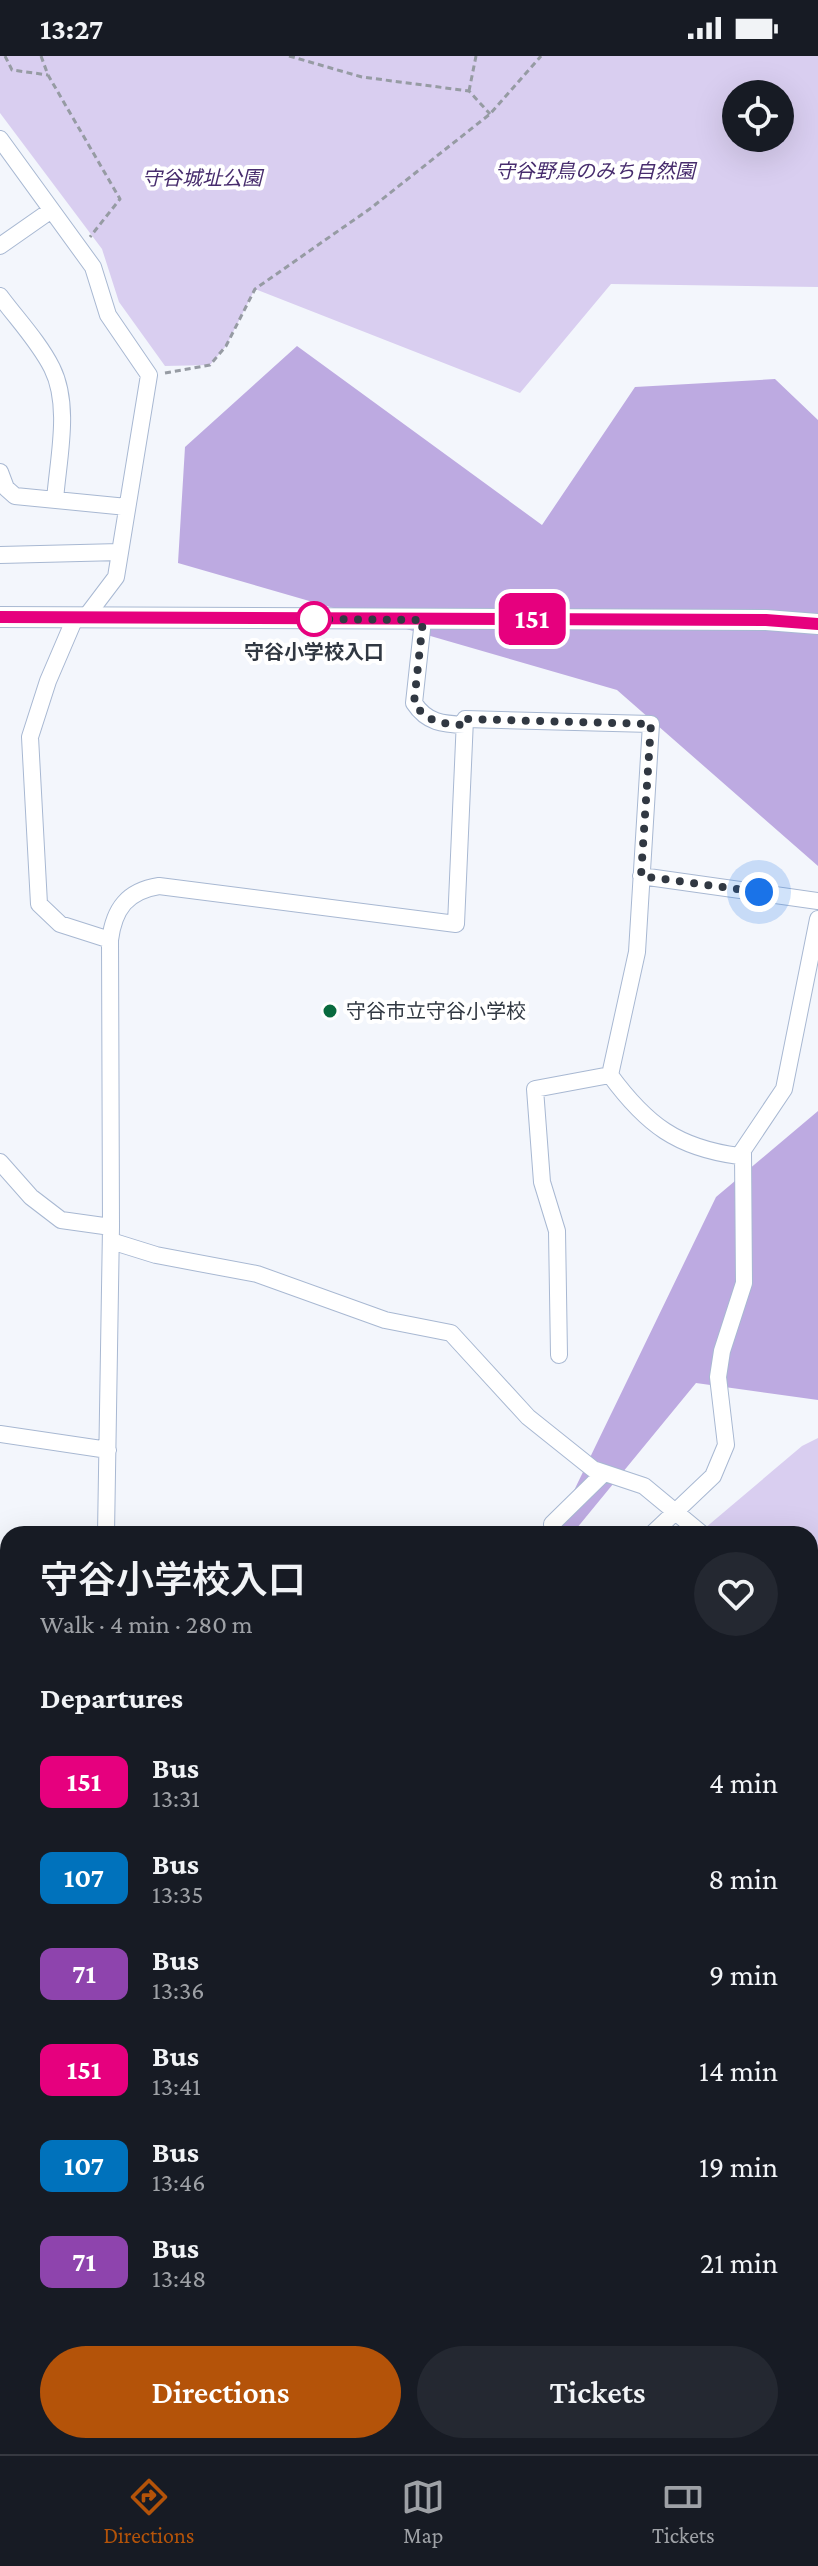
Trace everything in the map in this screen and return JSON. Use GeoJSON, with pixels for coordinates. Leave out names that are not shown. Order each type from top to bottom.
{"type":"FeatureCollection","features":[{"type":"Feature","properties":{"kind":"street"},"geometry":{"type":"LineString","coordinates":[[0,139],[80,249],[97,276],[108,315],[149,375],[116,577],[80,618],[48,681],[30,737],[35,893],[48,917],[110,940]]}},
{"type":"Feature","properties":{"kind":"street"},"geometry":{"type":"LineString","coordinates":[[0,246],[50,211]]}},
{"type":"Feature","properties":{"kind":"street"},"geometry":{"type":"LineString","coordinates":[[0,296],[44,356],[56,380],[61,417],[55,500]]}},
{"type":"Feature","properties":{"kind":"street"},"geometry":{"type":"LineString","coordinates":[[0,472],[6,488],[15,496],[127,507]]}},
{"type":"Feature","properties":{"kind":"street"},"geometry":{"type":"LineString","coordinates":[[0,555],[120,552]]}},
{"type":"Feature","properties":{"kind":"street"},"geometry":{"type":"LineString","coordinates":[[0,617],[766,620],[818,624]]}},
{"type":"Feature","properties":{"kind":"street"},"geometry":{"type":"LineString","coordinates":[[423,620],[414,703],[421,714],[439,724],[465,725]]}},
{"type":"Feature","properties":{"kind":"street"},"geometry":{"type":"LineString","coordinates":[[106,1526],[111,1234],[110,940],[123,902],[142,889],[159,886],[456,924],[465,719],[651,724],[637,952],[610,1075],[635,1108],[667,1136],[721,1154],[739,1156],[784,1089],[818,919]]}},
{"type":"Feature","properties":{"kind":"street"},"geometry":{"type":"LineString","coordinates":[[641,876],[818,901]]}},
{"type":"Feature","properties":{"kind":"street"},"geometry":{"type":"LineString","coordinates":[[559,1355],[557,1231],[542,1182],[535,1089],[610,1075]]}},
{"type":"Feature","properties":{"kind":"street"},"geometry":{"type":"LineString","coordinates":[[660,1526],[713,1476],[726,1445],[718,1377],[722,1351],[744,1283],[743,1153]]}},
{"type":"Feature","properties":{"kind":"street"},"geometry":{"type":"LineString","coordinates":[[0,1162],[31,1197],[61,1220],[111,1234],[156,1255],[257,1274],[385,1320],[451,1333],[528,1417],[593,1469],[644,1486],[693,1526]]}},
{"type":"Feature","properties":{"kind":"street"},"geometry":{"type":"LineString","coordinates":[[0,1434],[108,1450]]}},
{"type":"Feature","properties":{"kind":"street"},"geometry":{"type":"LineString","coordinates":[[552,1526],[604,1473]]}},
{"type":"Feature","properties":{"kind":"path"},"geometry":{"type":"LineString","coordinates":[[5,56],[12,70],[48,75]]}},
{"type":"Feature","properties":{"kind":"path"},"geometry":{"type":"LineString","coordinates":[[41,56],[48,75],[120,199],[80,249]]}},
{"type":"Feature","properties":{"kind":"path"},"geometry":{"type":"LineString","coordinates":[[289,56],[362,77],[469,91],[490,114]]}},
{"type":"Feature","properties":{"kind":"path"},"geometry":{"type":"LineString","coordinates":[[469,91],[476,56]]}},
{"type":"Feature","properties":{"kind":"path"},"geometry":{"type":"LineString","coordinates":[[149,375],[210,365],[226,346],[255,289],[371,208],[490,114],[541,56]]}},
{"type":"Feature","properties":{"kind":"green space"},"geometry":{"type":"Polygon","coordinates":[[[0,56],[818,56],[818,287],[611,284],[520,393],[255,289],[226,346],[210,365],[165,366],[119,302],[102,249],[0,113],[0,56]]]}},
{"type":"Feature","properties":{"kind":"green space"},"geometry":{"type":"Polygon","coordinates":[[[818,1438],[818,1526],[707,1526],[802,1446],[818,1438]]]}},
{"type":"Feature","properties":{"kind":"shaded area"},"geometry":{"type":"Polygon","coordinates":[[[297,346],[542,525],[635,387],[775,379],[818,420],[818,866],[617,690],[178,563],[185,447],[297,346]]]}},
{"type":"Feature","properties":{"kind":"shaded area"},"geometry":{"type":"Polygon","coordinates":[[[818,1111],[818,1400],[696,1383],[579,1526],[557,1526],[716,1197],[818,1111]]]}},
{"type":"Feature","properties":{"kind":"bus line","name":"151"},"geometry":{"type":"LineString","coordinates":[[0,617],[766,620],[818,624]]}},
{"type":"Feature","properties":{"kind":"place","name":"守谷小学校入口"},"geometry":{"type":"Point","coordinates":[314,619]}},
{"type":"Feature","properties":{"kind":"place","name":"守谷市立守谷小学校"},"geometry":{"type":"Point","coordinates":[330,1011]}},
{"type":"Feature","properties":{"kind":"route"},"geometry":{"type":"LineString","coordinates":[[314,619],[300,619],[423,620],[414,703],[421,714],[439,724],[465,725],[465,719],[651,724],[641,876],[759,892]]}},
{"type":"Feature","properties":{"kind":"park label","name":"守谷野鳥のみち自然園"},"geometry":{"type":"Point","coordinates":[595,171]}},
{"type":"Feature","properties":{"kind":"park label","name":"守谷城址公園"},"geometry":{"type":"Point","coordinates":[202,178]}}]}
